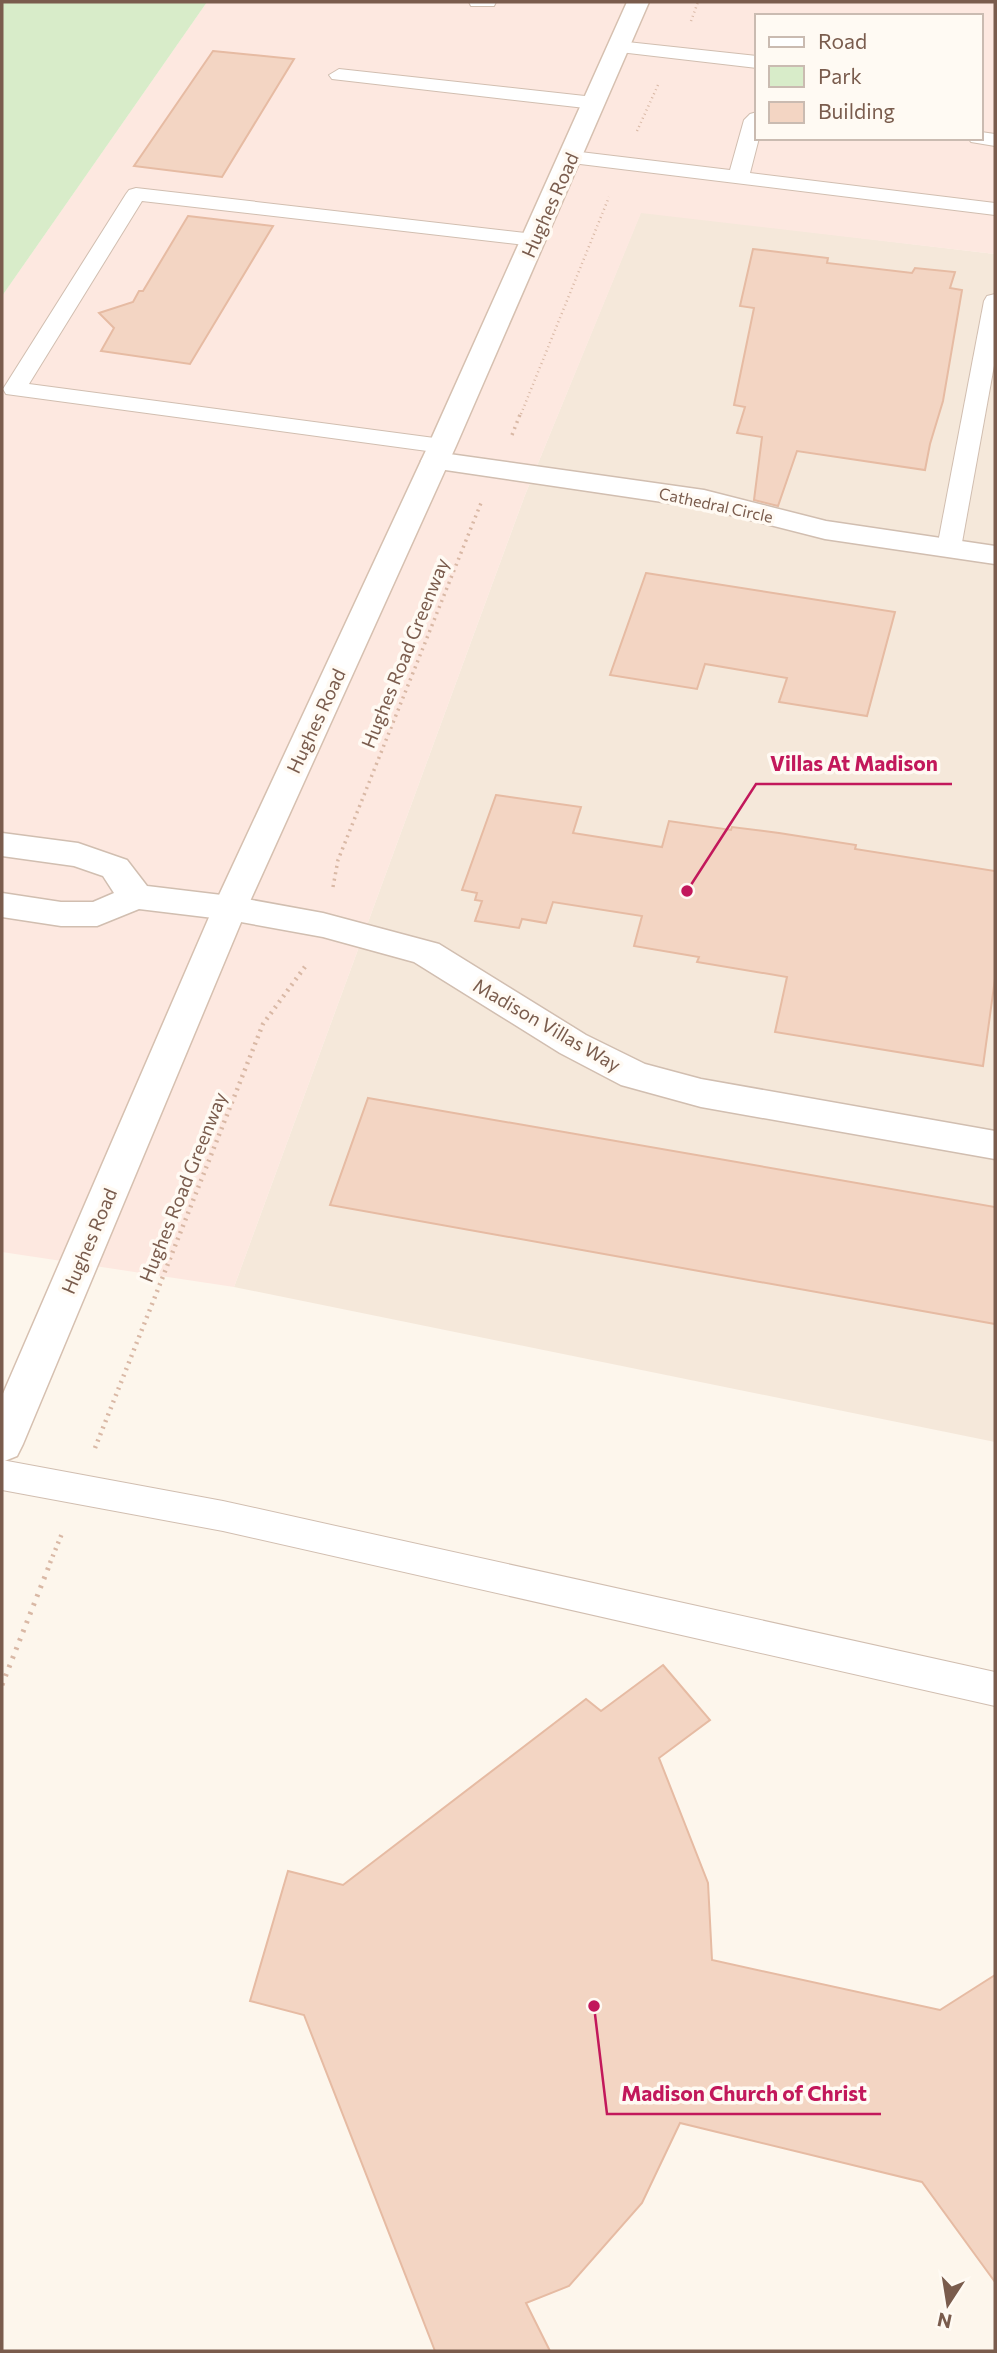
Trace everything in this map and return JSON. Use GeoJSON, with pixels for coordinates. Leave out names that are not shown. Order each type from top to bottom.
{"type":"FeatureCollection","features":[{"type":"Feature","properties":{"kind":"main road","name":"Hughes Road"},"geometry":{"type":"LineString","coordinates":[[2,1444],[230,908],[439,454],[638,2]]}},
{"type":"Feature","properties":{"kind":"main road","name":"Cathedral Circle"},"geometry":{"type":"LineString","coordinates":[[439,454],[704,499],[825,530],[995,555]]}},
{"type":"Feature","properties":{"kind":"main road"},"geometry":{"type":"LineString","coordinates":[[2,845],[78,856],[115,869],[136,897],[97,914],[61,914],[2,905]]}},
{"type":"Feature","properties":{"kind":"main road","name":"Madison Villas Way"},"geometry":{"type":"LineString","coordinates":[[136,897],[230,908],[323,925],[426,953],[573,1044],[634,1075],[701,1093],[995,1144]]}},
{"type":"Feature","properties":{"kind":"lane"},"geometry":{"type":"LineString","coordinates":[[478,2],[487,2]]}},
{"type":"Feature","properties":{"kind":"lane"},"geometry":{"type":"LineString","coordinates":[[618,47],[755,62]]}},
{"type":"Feature","properties":{"kind":"lane"},"geometry":{"type":"LineString","coordinates":[[339,75],[594,103]]}},
{"type":"Feature","properties":{"kind":"lane"},"geometry":{"type":"LineString","coordinates":[[738,178],[755,119]]}},
{"type":"Feature","properties":{"kind":"lane"},"geometry":{"type":"LineString","coordinates":[[572,157],[995,209]]}},
{"type":"Feature","properties":{"kind":"lane"},"geometry":{"type":"LineString","coordinates":[[439,454],[14,389],[136,194],[534,240]]}},
{"type":"Feature","properties":{"kind":"lane"},"geometry":{"type":"LineString","coordinates":[[949,548],[995,301]]}},
{"type":"Feature","properties":{"kind":"lane"},"geometry":{"type":"LineString","coordinates":[[2,1475],[223,1516],[995,1689]]}},
{"type":"Feature","properties":{"kind":"path"},"geometry":{"type":"LineString","coordinates":[[634,138],[651,96],[661,82]]}},
{"type":"Feature","properties":{"kind":"path"},"geometry":{"type":"LineString","coordinates":[[512,434],[611,191]]}},
{"type":"Feature","properties":{"kind":"path","name":"Hughes Road Greenway"},"geometry":{"type":"LineString","coordinates":[[332,894],[338,860],[481,503]]}},
{"type":"Feature","properties":{"kind":"path","name":"Hughes Road Greenway"},"geometry":{"type":"LineString","coordinates":[[97,1442],[263,1024],[314,953]]}},
{"type":"Feature","properties":{"kind":"path"},"geometry":{"type":"LineString","coordinates":[[2,1685],[57,1546]]}},
{"type":"Feature","properties":{"kind":"shaded area"},"geometry":{"type":"Polygon","coordinates":[[[207,2],[995,2],[995,254],[641,213],[525,495],[234,1287],[2,1252],[2,296],[207,2]]]}},
{"type":"Feature","properties":{"kind":"shaded area"},"geometry":{"type":"Polygon","coordinates":[[[641,212],[995,254],[995,1442],[234,1287],[525,495],[641,212]]]}},
{"type":"Feature","properties":{"kind":"green space"},"geometry":{"type":"Polygon","coordinates":[[[2,2],[207,2],[2,296],[2,2]]]}},
{"type":"Feature","properties":{"kind":"building"},"geometry":{"type":"Polygon","coordinates":[[[213,51],[294,59],[222,177],[134,166],[213,51]]]}},
{"type":"Feature","properties":{"kind":"building"},"geometry":{"type":"Polygon","coordinates":[[[188,216],[273,226],[190,364],[101,351],[114,328],[99,313],[133,302],[139,291],[143,291],[188,216]]]}},
{"type":"Feature","properties":{"kind":"building"},"geometry":{"type":"Polygon","coordinates":[[[753,249],[828,258],[827,263],[912,273],[915,268],[955,272],[950,288],[962,290],[943,401],[925,470],[797,451],[778,506],[754,500],[762,437],[737,433],[745,407],[734,405],[754,308],[740,306],[753,249]]]}},
{"type":"Feature","properties":{"kind":"building"},"geometry":{"type":"Polygon","coordinates":[[[646,573],[895,612],[867,716],[779,702],[787,678],[705,664],[697,689],[610,675],[646,573]]]}},
{"type":"Feature","properties":{"kind":"building"},"geometry":{"type":"Polygon","coordinates":[[[496,795],[581,807],[573,833],[662,847],[669,821],[731,830],[732,827],[779,833],[856,845],[855,849],[995,871],[995,979],[983,1066],[775,1032],[787,977],[697,962],[699,957],[634,946],[642,916],[553,902],[546,923],[522,919],[519,928],[475,921],[482,901],[475,900],[477,893],[462,890],[496,795]]]}},
{"type":"Feature","properties":{"kind":"building"},"geometry":{"type":"Polygon","coordinates":[[[368,1098],[995,1207],[995,1324],[330,1205],[368,1098]]]}},
{"type":"Feature","properties":{"kind":"building"},"geometry":{"type":"Polygon","coordinates":[[[663,1665],[710,1720],[659,1758],[708,1883],[712,1960],[940,2010],[995,1975],[995,2282],[922,2182],[680,2123],[642,2203],[569,2286],[526,2303],[550,2351],[435,2351],[304,2015],[250,2001],[288,1871],[343,1885],[586,1699],[601,1711],[663,1665]]]}},
{"type":"Feature","properties":{"kind":"place","name":"Villas At Madison"},"geometry":{"type":"Point","coordinates":[687,891]}},
{"type":"Feature","properties":{"kind":"place","name":"Madison Church of Christ"},"geometry":{"type":"Point","coordinates":[594,2006]}}]}
